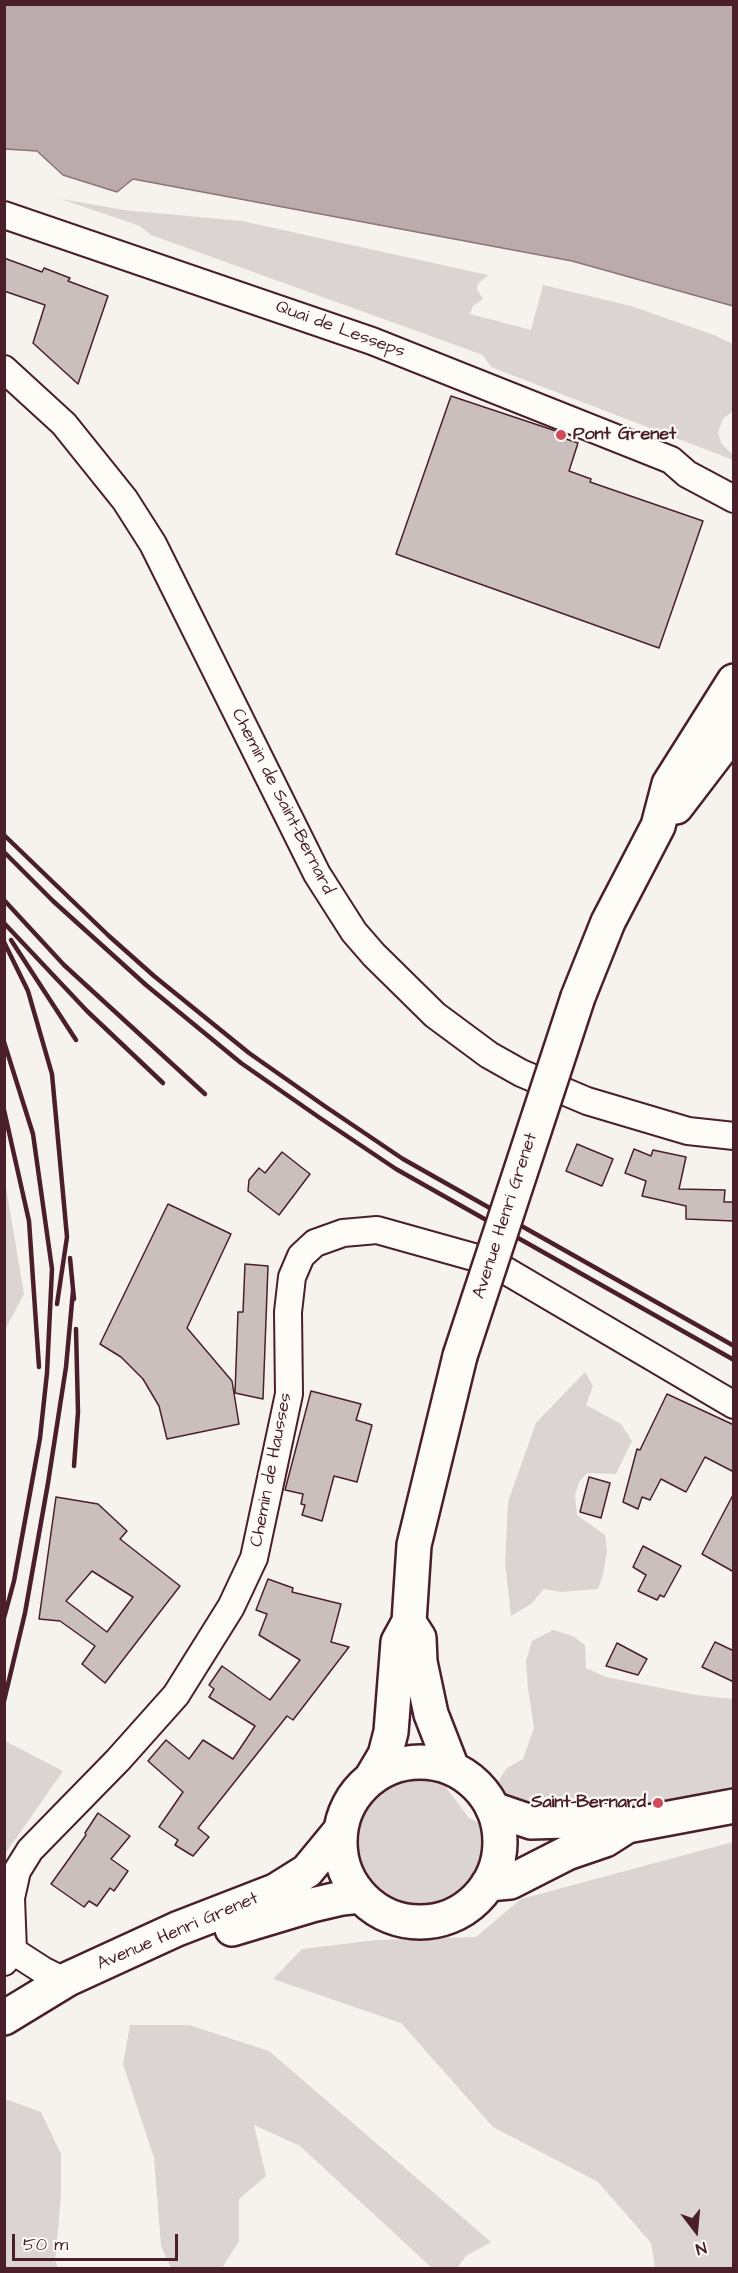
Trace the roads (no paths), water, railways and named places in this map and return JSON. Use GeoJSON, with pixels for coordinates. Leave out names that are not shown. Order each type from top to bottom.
{"type":"FeatureCollection","features":[{"type":"Feature","properties":{"kind":"main road","name":"Avenue Henri Grenet"},"geometry":{"type":"LineString","coordinates":[[372,1777],[385,1755],[391,1732],[398,1642],[409,1622],[414,1545],[460,1356],[578,997],[608,922],[658,826],[669,784],[734,681]]}},
{"type":"Feature","properties":{"kind":"main road","name":"Avenue Henri Grenet"},"geometry":{"type":"LineString","coordinates":[[658,826],[687,795],[734,730]]}},
{"type":"Feature","properties":{"kind":"main road","name":"Avenue Henri Grenet"},"geometry":{"type":"LineString","coordinates":[[409,1622],[419,1638],[420,1662],[431,1714],[452,1768]]}},
{"type":"Feature","properties":{"kind":"main road"},"geometry":{"type":"LineString","coordinates":[[425,1761],[452,1768],[476,1785],[493,1809],[499,1827],[500,1847],[497,1866],[488,1884],[472,1903],[451,1916],[427,1922],[402,1921],[380,1912],[360,1896],[347,1877],[340,1855],[340,1831],[345,1810],[357,1792],[372,1777],[397,1765],[425,1761]]}},
{"type":"Feature","properties":{"kind":"main road"},"geometry":{"type":"LineString","coordinates":[[488,1884],[510,1882],[567,1853],[605,1840],[627,1826],[734,1806]]}},
{"type":"Feature","properties":{"kind":"main road"},"geometry":{"type":"LineString","coordinates":[[493,1809],[531,1822],[602,1820],[627,1826]]}},
{"type":"Feature","properties":{"kind":"main road","name":"Avenue Henri Grenet"},"geometry":{"type":"LineString","coordinates":[[4,2018],[68,1979],[177,1929],[275,1891],[307,1871],[340,1831]]}},
{"type":"Feature","properties":{"kind":"main road","name":"Avenue Henri Grenet"},"geometry":{"type":"LineString","coordinates":[[4,2040],[98,1982],[246,1924],[342,1898],[360,1896]]}},
{"type":"Feature","properties":{"kind":"street","name":"Quai de Lesseps"},"geometry":{"type":"LineString","coordinates":[[4,216],[372,341],[671,460],[687,474],[734,499]]}},
{"type":"Feature","properties":{"kind":"street","name":"Chemin de Saint-Bernard"},"geometry":{"type":"LineString","coordinates":[[4,369],[64,424],[125,500],[163,564],[311,864],[342,915],[374,955],[435,1015],[480,1049],[521,1073],[587,1101],[688,1131],[734,1136]]}},
{"type":"Feature","properties":{"kind":"street","name":"Quai de Lesseps"},"geometry":{"type":"LineString","coordinates":[[671,460],[693,460],[734,477]]}},
{"type":"Feature","properties":{"kind":"street","name":"Chemin de Hausses"},"geometry":{"type":"LineString","coordinates":[[68,1979],[58,1978],[9,1956],[11,1898],[17,1871],[30,1850],[118,1760],[176,1695],[231,1607],[254,1558],[289,1394],[288,1312],[292,1277],[301,1257],[315,1243],[333,1236],[377,1230],[477,1258],[525,1282],[734,1405]]}},
{"type":"Feature","properties":{"kind":"railway"},"geometry":{"type":"LineString","coordinates":[[4,835],[154,976],[249,1053],[326,1107],[403,1159],[734,1346]]}},
{"type":"Feature","properties":{"kind":"railway"},"geometry":{"type":"LineString","coordinates":[[4,852],[53,901],[146,985],[241,1063],[320,1118],[396,1169],[734,1360]]}},
{"type":"Feature","properties":{"kind":"railway"},"geometry":{"type":"LineString","coordinates":[[4,900],[64,965],[205,1094]]}},
{"type":"Feature","properties":{"kind":"railway"},"geometry":{"type":"LineString","coordinates":[[4,923],[87,1011],[163,1083]]}},
{"type":"Feature","properties":{"kind":"railway"},"geometry":{"type":"LineString","coordinates":[[11,940],[76,1040]]}},
{"type":"Feature","properties":{"kind":"railway"},"geometry":{"type":"LineString","coordinates":[[4,942],[28,991],[52,1074],[67,1237],[57,1304]]}},
{"type":"Feature","properties":{"kind":"railway"},"geometry":{"type":"LineString","coordinates":[[4,1042],[33,1134],[52,1269],[47,1373],[40,1438],[14,1581],[4,1618]]}},
{"type":"Feature","properties":{"kind":"railway"},"geometry":{"type":"LineString","coordinates":[[4,1110],[29,1221],[39,1367]]}},
{"type":"Feature","properties":{"kind":"railway"},"geometry":{"type":"LineString","coordinates":[[70,1258],[74,1299]]}},
{"type":"Feature","properties":{"kind":"railway"},"geometry":{"type":"LineString","coordinates":[[4,1701],[25,1613],[48,1483],[66,1367],[73,1291]]}},
{"type":"Feature","properties":{"kind":"railway"},"geometry":{"type":"LineString","coordinates":[[74,1466],[78,1412],[76,1329]]}},
{"type":"Feature","properties":{"kind":"place","name":"Pont Grenet"},"geometry":{"type":"Point","coordinates":[561,435]}},
{"type":"Feature","properties":{"kind":"place","name":"Saint-Bernard"},"geometry":{"type":"Point","coordinates":[658,1803]}}]}
